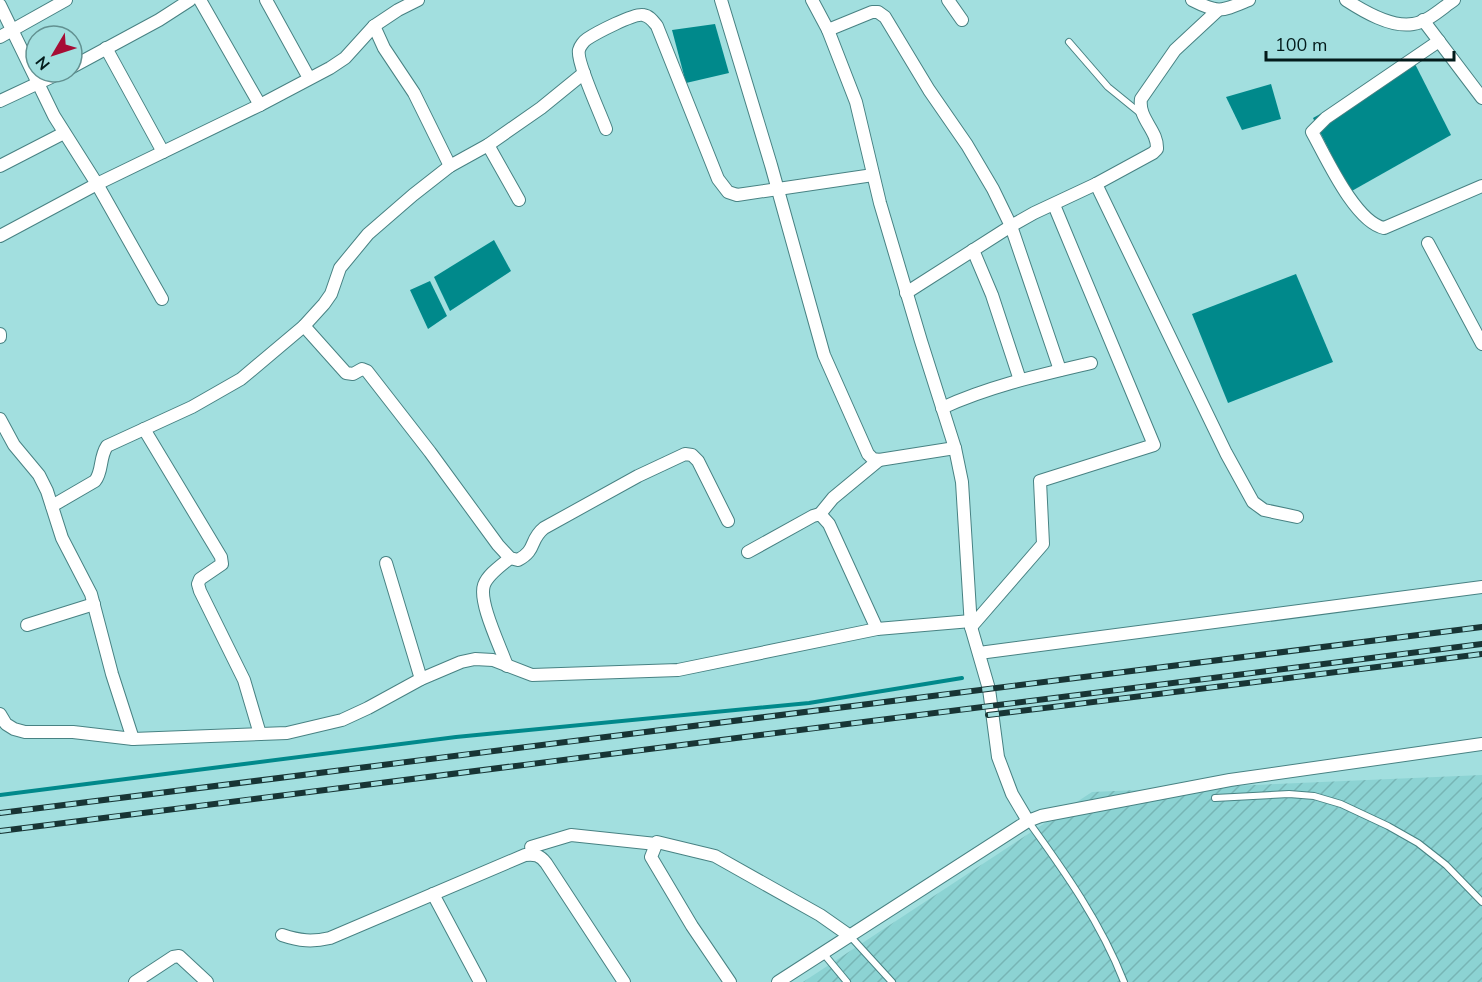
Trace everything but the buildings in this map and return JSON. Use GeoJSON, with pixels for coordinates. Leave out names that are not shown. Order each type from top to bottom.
{"type":"FeatureCollection","features":[{"type":"Feature","properties":{"kind":"street"},"geometry":{"type":"LineString","coordinates":[[0,37],[66,0]]}},
{"type":"Feature","properties":{"kind":"street"},"geometry":{"type":"LineString","coordinates":[[84,60],[159,20],[190,0]]}},
{"type":"Feature","properties":{"kind":"street"},"geometry":{"type":"LineString","coordinates":[[200,0],[260,105]]}},
{"type":"Feature","properties":{"kind":"street"},"geometry":{"type":"LineString","coordinates":[[266,0],[309,78]]}},
{"type":"Feature","properties":{"kind":"street"},"geometry":{"type":"LineString","coordinates":[[0,236],[97,184],[260,105],[345,58],[396,5],[418,0]]}},
{"type":"Feature","properties":{"kind":"street"},"geometry":{"type":"LineString","coordinates":[[720,0],[778,190],[824,355],[868,454],[873,459],[879,460],[955,448]]}},
{"type":"Feature","properties":{"kind":"street"},"geometry":{"type":"LineString","coordinates":[[812,0],[828,30],[856,102],[873,175],[906,293],[955,448],[962,482],[971,624],[989,689],[998,758],[1012,794],[1028,821]]}},
{"type":"Feature","properties":{"kind":"street"},"geometry":{"type":"LineString","coordinates":[[948,0],[962,20]]}},
{"type":"Feature","properties":{"kind":"street"},"geometry":{"type":"LineString","coordinates":[[1192,0],[1217,11]]}},
{"type":"Feature","properties":{"kind":"street"},"geometry":{"type":"LineString","coordinates":[[906,293],[1011,226],[1153,153],[1157,149],[1155,136],[1143,116],[1140,106],[1141,99],[1175,50],[1217,11],[1249,0]]}},
{"type":"Feature","properties":{"kind":"street"},"geometry":{"type":"LineString","coordinates":[[1346,0],[1368,13],[1402,25],[1414,24],[1423,20],[1454,0]]}},
{"type":"Feature","properties":{"kind":"street"},"geometry":{"type":"LineString","coordinates":[[0,5],[24,56]]}},
{"type":"Feature","properties":{"kind":"street"},"geometry":{"type":"LineString","coordinates":[[828,30],[872,12],[878,12],[885,17],[993,189],[1011,226],[1060,370]]}},
{"type":"Feature","properties":{"kind":"street"},"geometry":{"type":"LineString","coordinates":[[606,129],[584,73],[579,48],[586,39],[633,16],[642,14],[650,18],[657,26],[718,179],[728,192],[737,195],[873,175]]}},
{"type":"Feature","properties":{"kind":"street"},"geometry":{"type":"LineString","coordinates":[[1423,20],[1482,98]]}},
{"type":"Feature","properties":{"kind":"street"},"geometry":{"type":"LineString","coordinates":[[374,26],[388,55],[414,93],[450,166]]}},
{"type":"Feature","properties":{"kind":"street"},"geometry":{"type":"LineString","coordinates":[[1439,41],[1326,118],[1312,132],[1351,201],[1375,227],[1384,228],[1482,186]]}},
{"type":"Feature","properties":{"kind":"street"},"geometry":{"type":"LineString","coordinates":[[106,48],[163,152]]}},
{"type":"Feature","properties":{"kind":"street"},"geometry":{"type":"LineString","coordinates":[[52,506],[87,488],[95,481],[100,475],[101,455],[106,446],[192,407],[241,379],[304,326],[331,294],[340,268],[362,241],[406,201],[450,166],[488,145],[541,108],[584,73]]}},
{"type":"Feature","properties":{"kind":"street"},"geometry":{"type":"LineString","coordinates":[[0,101],[37,84],[162,299]]}},
{"type":"Feature","properties":{"kind":"street"},"geometry":{"type":"LineString","coordinates":[[0,166],[64,133]]}},
{"type":"Feature","properties":{"kind":"street"},"geometry":{"type":"LineString","coordinates":[[488,145],[519,200]]}},
{"type":"Feature","properties":{"kind":"street"},"geometry":{"type":"LineString","coordinates":[[1096,184],[1221,444],[1253,502],[1264,510],[1297,518]]}},
{"type":"Feature","properties":{"kind":"street"},"geometry":{"type":"LineString","coordinates":[[0,714],[6,724],[25,732],[73,732],[133,739],[286,733],[342,720],[421,679],[461,662],[475,659],[484,658],[532,675],[678,670],[877,628],[971,624],[1043,544],[1040,481],[1154,445],[1054,205]]}},
{"type":"Feature","properties":{"kind":"street"},"geometry":{"type":"LineString","coordinates":[[1428,243],[1482,344]]}},
{"type":"Feature","properties":{"kind":"street"},"geometry":{"type":"LineString","coordinates":[[973,250],[992,295],[1020,380]]}},
{"type":"Feature","properties":{"kind":"street"},"geometry":{"type":"LineString","coordinates":[[304,326],[346,373],[353,374],[362,369],[367,371],[510,558],[518,560],[524,557],[534,546],[536,534],[544,528],[638,476],[685,454],[692,455],[698,461],[728,521]]}},
{"type":"Feature","properties":{"kind":"street"},"geometry":{"type":"LineString","coordinates":[[942,408],[973,394],[1091,363]]}},
{"type":"Feature","properties":{"kind":"street"},"geometry":{"type":"LineString","coordinates":[[0,419],[14,445],[39,475],[62,538],[94,604],[112,674],[133,739]]}},
{"type":"Feature","properties":{"kind":"street"},"geometry":{"type":"LineString","coordinates":[[144,429],[221,557],[222,564],[200,579],[198,584],[244,680],[260,734]]}},
{"type":"Feature","properties":{"kind":"street"},"geometry":{"type":"LineString","coordinates":[[748,552],[820,514],[833,498],[879,460]]}},
{"type":"Feature","properties":{"kind":"street"},"geometry":{"type":"LineString","coordinates":[[820,514],[829,524],[877,628]]}},
{"type":"Feature","properties":{"kind":"street"},"geometry":{"type":"LineString","coordinates":[[507,666],[484,601],[484,586],[490,576],[510,558]]}},
{"type":"Feature","properties":{"kind":"street"},"geometry":{"type":"LineString","coordinates":[[386,563],[421,679]]}},
{"type":"Feature","properties":{"kind":"street"},"geometry":{"type":"LineString","coordinates":[[979,653],[1482,587]]}},
{"type":"Feature","properties":{"kind":"street"},"geometry":{"type":"LineString","coordinates":[[27,625],[94,604]]}},
{"type":"Feature","properties":{"kind":"street"},"geometry":{"type":"LineString","coordinates":[[0,733],[14,729]]}},
{"type":"Feature","properties":{"kind":"street"},"geometry":{"type":"LineString","coordinates":[[778,982],[1028,821],[1041,816],[1230,780],[1482,744]]}},
{"type":"Feature","properties":{"kind":"street"},"geometry":{"type":"LineString","coordinates":[[531,846],[571,835],[656,844],[657,842],[715,856],[820,915],[850,936]]}},
{"type":"Feature","properties":{"kind":"street"},"geometry":{"type":"LineString","coordinates":[[656,844],[651,857],[692,926],[730,982]]}},
{"type":"Feature","properties":{"kind":"street"},"geometry":{"type":"LineString","coordinates":[[282,935],[315,942],[330,938],[525,855],[533,854],[541,856],[624,982]]}},
{"type":"Feature","properties":{"kind":"street"},"geometry":{"type":"LineString","coordinates":[[434,894],[480,982]]}},
{"type":"Feature","properties":{"kind":"street"},"geometry":{"type":"LineString","coordinates":[[135,982],[173,957],[179,956],[207,982]]}},
{"type":"Feature","properties":{"kind":"lane"},"geometry":{"type":"LineString","coordinates":[[1069,42],[1108,87],[1143,116]]}},
{"type":"Feature","properties":{"kind":"lane"},"geometry":{"type":"LineString","coordinates":[[1215,798],[1289,794],[1314,796],[1341,804],[1418,843],[1446,865],[1482,902]]}},
{"type":"Feature","properties":{"kind":"lane"},"geometry":{"type":"LineString","coordinates":[[1028,821],[1090,911],[1124,982]]}},
{"type":"Feature","properties":{"kind":"lane"},"geometry":{"type":"LineString","coordinates":[[850,936],[892,982]]}},
{"type":"Feature","properties":{"kind":"lane"},"geometry":{"type":"LineString","coordinates":[[823,953],[847,982]]}},
{"type":"Feature","properties":{"kind":"shaded area"},"geometry":{"type":"Polygon","coordinates":[[[715,24],[729,73],[686,83],[672,30],[715,24]]]}},
{"type":"Feature","properties":{"kind":"shaded area"},"geometry":{"type":"Polygon","coordinates":[[[1414,62],[1451,135],[1350,192],[1313,118],[1414,62]]]}},
{"type":"Feature","properties":{"kind":"shaded area"},"geometry":{"type":"Polygon","coordinates":[[[1271,84],[1281,119],[1242,130],[1226,97],[1271,84]]]}},
{"type":"Feature","properties":{"kind":"shaded area"},"geometry":{"type":"Polygon","coordinates":[[[494,240],[511,271],[450,311],[434,277],[494,240]]]}},
{"type":"Feature","properties":{"kind":"shaded area"},"geometry":{"type":"Polygon","coordinates":[[[1296,274],[1333,362],[1228,403],[1192,314],[1296,274]]]}},
{"type":"Feature","properties":{"kind":"shaded area"},"geometry":{"type":"Polygon","coordinates":[[[430,281],[447,316],[428,329],[410,290],[430,281]]]}},
{"type":"Feature","properties":{"kind":"shaded area"},"geometry":{"type":"Polygon","coordinates":[[[1482,775],[1482,982],[803,982],[1092,792],[1482,775]]]}},
{"type":"Feature","properties":{"kind":"waterway"},"geometry":{"type":"LineString","coordinates":[[0,795],[456,737],[809,703],[962,678]]}},
{"type":"Feature","properties":{"kind":"railway"},"geometry":{"type":"LineString","coordinates":[[0,813],[1482,627]]}},
{"type":"Feature","properties":{"kind":"railway"},"geometry":{"type":"LineString","coordinates":[[0,831],[1482,644]]}},
{"type":"Feature","properties":{"kind":"railway"},"geometry":{"type":"LineString","coordinates":[[988,715],[1482,654]]}}]}
